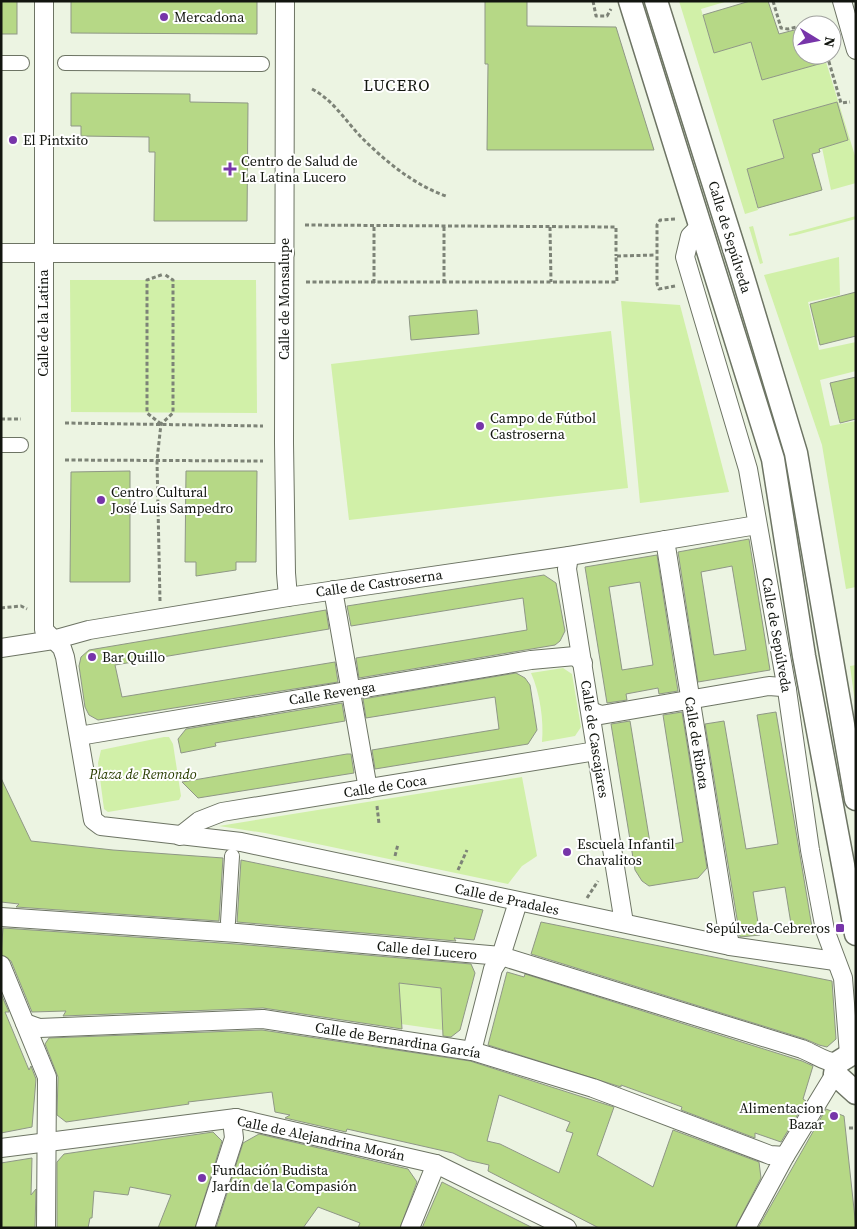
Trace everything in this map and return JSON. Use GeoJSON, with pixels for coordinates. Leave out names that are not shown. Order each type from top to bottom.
{"type":"FeatureCollection","features":[{"type":"Feature","properties":{"kind":"street","name":"Calle de la Latina"},"geometry":{"type":"LineString","coordinates":[[44,1],[44,630],[53,640]]}},
{"type":"Feature","properties":{"kind":"street","name":"Calle de Monsalupe"},"geometry":{"type":"LineString","coordinates":[[285,1],[284,443],[288,596]]}},
{"type":"Feature","properties":{"kind":"street","name":"Calle de Sepúlveda"},"geometry":{"type":"LineString","coordinates":[[630,1],[691,222],[773,459],[804,656],[856,934]]}},
{"type":"Feature","properties":{"kind":"street","name":"Calle de Sepúlveda"},"geometry":{"type":"LineString","coordinates":[[656,1],[796,453],[856,799]]}},
{"type":"Feature","properties":{"kind":"street"},"geometry":{"type":"LineString","coordinates":[[842,1],[851,16],[856,50]]}},
{"type":"Feature","properties":{"kind":"street"},"geometry":{"type":"LineString","coordinates":[[1,63],[22,62]]}},
{"type":"Feature","properties":{"kind":"street"},"geometry":{"type":"LineString","coordinates":[[65,64],[262,64]]}},
{"type":"Feature","properties":{"kind":"street","name":"Calle de Sepúlveda"},"geometry":{"type":"LineString","coordinates":[[691,222],[685,257],[748,469],[787,690],[810,850],[825,930],[835,961],[843,978],[844,1060]]}},
{"type":"Feature","properties":{"kind":"street"},"geometry":{"type":"LineString","coordinates":[[1,253],[285,252]]}},
{"type":"Feature","properties":{"kind":"street"},"geometry":{"type":"LineString","coordinates":[[1,445],[21,445]]}},
{"type":"Feature","properties":{"kind":"street","name":"Calle de Castroserna"},"geometry":{"type":"LineString","coordinates":[[1,648],[53,640],[89,630],[288,596],[569,556],[757,525]]}},
{"type":"Feature","properties":{"kind":"street","name":"Calle de Ribota"},"geometry":{"type":"LineString","coordinates":[[665,540],[730,946]]}},
{"type":"Feature","properties":{"kind":"street","name":"Calle de Cascajares"},"geometry":{"type":"LineString","coordinates":[[569,556],[567,569],[592,711],[596,751],[624,923]]}},
{"type":"Feature","properties":{"kind":"street"},"geometry":{"type":"LineString","coordinates":[[333,590],[368,789]]}},
{"type":"Feature","properties":{"kind":"street"},"geometry":{"type":"LineString","coordinates":[[53,640],[62,648],[65,657],[93,820],[101,826],[180,836]]}},
{"type":"Feature","properties":{"kind":"street","name":"Calle Revenga"},"geometry":{"type":"LineString","coordinates":[[79,736],[350,689],[559,656],[575,656],[583,663]]}},
{"type":"Feature","properties":{"kind":"street"},"geometry":{"type":"LineString","coordinates":[[592,711],[601,715],[690,698],[769,686],[782,687],[787,690]]}},
{"type":"Feature","properties":{"kind":"street","name":"Calle de Coca"},"geometry":{"type":"LineString","coordinates":[[180,836],[199,821],[222,812],[596,751]]}},
{"type":"Feature","properties":{"kind":"street","name":"Calle de Pradales"},"geometry":{"type":"LineString","coordinates":[[180,836],[241,842],[730,946],[835,961]]}},
{"type":"Feature","properties":{"kind":"street"},"geometry":{"type":"LineString","coordinates":[[228,922],[232,856]]}},
{"type":"Feature","properties":{"kind":"street"},"geometry":{"type":"LineString","coordinates":[[472,1051],[493,969],[501,956],[518,902]]}},
{"type":"Feature","properties":{"kind":"street","name":"Calle del Lucero"},"geometry":{"type":"LineString","coordinates":[[1,917],[236,933],[501,956],[802,1049],[817,1055],[826,1062],[844,1060]]}},
{"type":"Feature","properties":{"kind":"street"},"geometry":{"type":"LineString","coordinates":[[1,965],[47,1077],[46,1228]]}},
{"type":"Feature","properties":{"kind":"street","name":"Calle de Bernardina García"},"geometry":{"type":"LineString","coordinates":[[25,1023],[39,1028],[263,1019],[472,1051],[593,1088],[770,1155],[785,1156]]}},
{"type":"Feature","properties":{"kind":"street"},"geometry":{"type":"LineString","coordinates":[[844,1060],[856,1093]]}},
{"type":"Feature","properties":{"kind":"street"},"geometry":{"type":"LineString","coordinates":[[746,1228],[785,1156],[844,1060]]}},
{"type":"Feature","properties":{"kind":"street"},"geometry":{"type":"LineString","coordinates":[[205,1228],[234,1138],[233,1129],[236,1118]]}},
{"type":"Feature","properties":{"kind":"street","name":"Calle de Alejandrina Morán"},"geometry":{"type":"LineString","coordinates":[[1,1148],[236,1118],[436,1164],[567,1228]]}},
{"type":"Feature","properties":{"kind":"street"},"geometry":{"type":"LineString","coordinates":[[410,1228],[436,1164]]}},
{"type":"Feature","properties":{"kind":"path"},"geometry":{"type":"LineString","coordinates":[[593,1],[596,16],[607,16]]}},
{"type":"Feature","properties":{"kind":"path"},"geometry":{"type":"LineString","coordinates":[[774,1],[781,28],[792,27]]}},
{"type":"Feature","properties":{"kind":"path"},"geometry":{"type":"LineString","coordinates":[[830,65],[840,103],[850,102]]}},
{"type":"Feature","properties":{"kind":"path"},"geometry":{"type":"LineString","coordinates":[[312,89],[324,95],[361,137],[391,163],[420,185],[446,196]]}},
{"type":"Feature","properties":{"kind":"path"},"geometry":{"type":"LineString","coordinates":[[678,285],[659,289],[656,255],[657,225],[660,220],[691,222]]}},
{"type":"Feature","properties":{"kind":"path"},"geometry":{"type":"LineString","coordinates":[[305,225],[616,228],[617,282],[306,282]]}},
{"type":"Feature","properties":{"kind":"path"},"geometry":{"type":"LineString","coordinates":[[374,226],[374,283]]}},
{"type":"Feature","properties":{"kind":"path"},"geometry":{"type":"LineString","coordinates":[[444,226],[444,283]]}},
{"type":"Feature","properties":{"kind":"path"},"geometry":{"type":"LineString","coordinates":[[550,227],[551,282]]}},
{"type":"Feature","properties":{"kind":"path"},"geometry":{"type":"LineString","coordinates":[[616,256],[656,255]]}},
{"type":"Feature","properties":{"kind":"path"},"geometry":{"type":"LineString","coordinates":[[160,603],[157,460],[161,424],[173,413],[173,280],[164,274],[147,280],[147,413],[161,424]]}},
{"type":"Feature","properties":{"kind":"path"},"geometry":{"type":"LineString","coordinates":[[1,419],[21,419]]}},
{"type":"Feature","properties":{"kind":"path"},"geometry":{"type":"LineString","coordinates":[[65,423],[263,426]]}},
{"type":"Feature","properties":{"kind":"path"},"geometry":{"type":"LineString","coordinates":[[65,460],[263,461]]}},
{"type":"Feature","properties":{"kind":"path"},"geometry":{"type":"LineString","coordinates":[[1,608],[21,606],[34,613]]}},
{"type":"Feature","properties":{"kind":"path"},"geometry":{"type":"LineString","coordinates":[[376,805],[379,824]]}},
{"type":"Feature","properties":{"kind":"path"},"geometry":{"type":"LineString","coordinates":[[394,860],[398,844]]}},
{"type":"Feature","properties":{"kind":"path"},"geometry":{"type":"LineString","coordinates":[[458,871],[466,850]]}},
{"type":"Feature","properties":{"kind":"path"},"geometry":{"type":"LineString","coordinates":[[583,904],[598,881]]}},
{"type":"Feature","properties":{"kind":"path"},"geometry":{"type":"LineString","coordinates":[[849,1128],[856,1128]]}},
{"type":"Feature","properties":{"kind":"green space"},"geometry":{"type":"Polygon","coordinates":[[[679,1],[728,1],[701,9],[714,53],[751,42],[762,80],[815,65],[827,65],[856,159],[856,183],[831,190],[822,148],[848,140],[845,129],[840,130],[836,116],[841,114],[837,102],[773,120],[784,159],[747,169],[758,210],[745,214],[679,1]]]}},
{"type":"Feature","properties":{"kind":"green space"},"geometry":{"type":"Polygon","coordinates":[[[856,216],[856,219],[789,236],[789,234],[856,216]]]}},
{"type":"Feature","properties":{"kind":"green space"},"geometry":{"type":"Polygon","coordinates":[[[753,226],[763,263],[760,264],[749,227],[753,226]]]}},
{"type":"Feature","properties":{"kind":"green space"},"geometry":{"type":"Polygon","coordinates":[[[839,257],[840,295],[808,302],[819,350],[856,342],[856,371],[820,380],[830,426],[856,421],[856,587],[846,589],[822,445],[764,275],[839,257]]]}},
{"type":"Feature","properties":{"kind":"green space"},"geometry":{"type":"Polygon","coordinates":[[[70,280],[256,280],[257,413],[71,412],[70,280]]]}},
{"type":"Feature","properties":{"kind":"green space"},"geometry":{"type":"Polygon","coordinates":[[[621,301],[680,305],[729,492],[640,503],[621,301]]]}},
{"type":"Feature","properties":{"kind":"green space","name":"Campo de Fútbol Castroserna"},"geometry":{"type":"Polygon","coordinates":[[[611,331],[628,488],[349,520],[331,364],[611,331]]]}},
{"type":"Feature","properties":{"kind":"green space"},"geometry":{"type":"Polygon","coordinates":[[[856,665],[856,710],[850,666],[856,665]]]}},
{"type":"Feature","properties":{"kind":"green space"},"geometry":{"type":"Polygon","coordinates":[[[563,668],[572,674],[581,727],[575,736],[542,742],[541,707],[531,673],[563,668]]]}},
{"type":"Feature","properties":{"kind":"green space","name":"Plaza de Remondo"},"geometry":{"type":"Polygon","coordinates":[[[169,737],[173,744],[181,796],[179,800],[108,812],[104,809],[98,763],[101,750],[169,737]]]}},
{"type":"Feature","properties":{"kind":"green space"},"geometry":{"type":"Polygon","coordinates":[[[522,777],[537,856],[522,866],[508,884],[265,833],[219,826],[522,777]]]}},
{"type":"Feature","properties":{"kind":"green space"},"geometry":{"type":"Polygon","coordinates":[[[399,983],[441,988],[443,1030],[401,1024],[399,983]]]}},
{"type":"Feature","properties":{"kind":"building"},"geometry":{"type":"Polygon","coordinates":[[[1,1],[17,1],[17,34],[1,34],[1,1]]]}},
{"type":"Feature","properties":{"kind":"building","name":"Mercadona"},"geometry":{"type":"Polygon","coordinates":[[[71,1],[257,1],[257,34],[71,33],[71,1]]]}},
{"type":"Feature","properties":{"kind":"building"},"geometry":{"type":"Polygon","coordinates":[[[485,1],[527,1],[527,26],[616,27],[654,150],[487,150],[488,64],[485,64],[485,1]]]}},
{"type":"Feature","properties":{"kind":"building"},"geometry":{"type":"Polygon","coordinates":[[[750,1],[768,1],[779,34],[792,31],[792,65],[815,65],[762,80],[751,42],[714,53],[703,15],[750,1]]]}},
{"type":"Feature","properties":{"kind":"building","name":"Centro de Salud de La Latina Lucero"},"geometry":{"type":"Polygon","coordinates":[[[71,93],[190,94],[190,102],[248,103],[247,221],[154,221],[155,152],[149,152],[149,137],[81,136],[81,126],[71,126],[71,93]]]}},
{"type":"Feature","properties":{"kind":"building"},"geometry":{"type":"Polygon","coordinates":[[[837,102],[848,140],[819,149],[820,152],[812,154],[822,190],[758,208],[747,169],[784,158],[773,120],[837,102]]]}},
{"type":"Feature","properties":{"kind":"building"},"geometry":{"type":"Polygon","coordinates":[[[856,292],[856,336],[820,345],[810,304],[856,292]]]}},
{"type":"Feature","properties":{"kind":"building"},"geometry":{"type":"Polygon","coordinates":[[[477,310],[479,334],[411,340],[409,316],[477,310]]]}},
{"type":"Feature","properties":{"kind":"building"},"geometry":{"type":"Polygon","coordinates":[[[856,377],[856,419],[840,423],[830,383],[856,377]]]}},
{"type":"Feature","properties":{"kind":"building","name":"Centro Cultural José Luis Sampedro"},"geometry":{"type":"Polygon","coordinates":[[[130,471],[130,582],[70,582],[71,472],[130,471]]]}},
{"type":"Feature","properties":{"kind":"building"},"geometry":{"type":"Polygon","coordinates":[[[186,471],[257,471],[256,562],[236,562],[236,570],[196,576],[196,562],[185,562],[186,471]]]}},
{"type":"Feature","properties":{"kind":"building"},"geometry":{"type":"Polygon","coordinates":[[[749,539],[770,670],[698,682],[678,552],[749,539]],[[732,566],[701,572],[714,655],[746,650],[732,566]]]}},
{"type":"Feature","properties":{"kind":"building"},"geometry":{"type":"Polygon","coordinates":[[[657,555],[678,691],[659,694],[658,688],[626,694],[627,700],[607,703],[585,567],[657,555]],[[640,582],[609,587],[622,670],[653,665],[640,582]]]}},
{"type":"Feature","properties":{"kind":"building"},"geometry":{"type":"Polygon","coordinates":[[[544,575],[556,583],[565,631],[560,641],[555,645],[359,678],[356,658],[527,630],[523,598],[351,626],[347,606],[544,575]]]}},
{"type":"Feature","properties":{"kind":"building"},"geometry":{"type":"Polygon","coordinates":[[[326,610],[329,629],[115,665],[122,697],[335,662],[338,682],[98,720],[89,715],[85,707],[79,666],[81,657],[89,650],[326,610]]]}},
{"type":"Feature","properties":{"kind":"building"},"geometry":{"type":"Polygon","coordinates":[[[516,673],[525,678],[530,685],[537,730],[528,744],[375,769],[372,750],[499,729],[495,697],[366,718],[363,699],[516,673]]]}},
{"type":"Feature","properties":{"kind":"building"},"geometry":{"type":"Polygon","coordinates":[[[342,703],[345,721],[215,743],[216,746],[181,753],[178,739],[186,729],[342,703]]]}},
{"type":"Feature","properties":{"kind":"building"},"geometry":{"type":"Polygon","coordinates":[[[682,712],[707,868],[698,878],[649,886],[642,881],[635,870],[611,724],[630,721],[651,849],[683,842],[663,715],[682,712]]]}},
{"type":"Feature","properties":{"kind":"building"},"geometry":{"type":"Polygon","coordinates":[[[776,712],[812,927],[792,930],[785,887],[753,892],[760,935],[740,937],[705,724],[724,721],[746,849],[778,844],[757,715],[776,712]]]}},
{"type":"Feature","properties":{"kind":"building"},"geometry":{"type":"Polygon","coordinates":[[[351,754],[354,773],[198,798],[182,782],[351,754]]]}},
{"type":"Feature","properties":{"kind":"building"},"geometry":{"type":"Polygon","coordinates":[[[1,778],[31,841],[113,850],[223,858],[219,921],[16,907],[19,904],[1,902],[1,778]]]}},
{"type":"Feature","properties":{"kind":"building"},"geometry":{"type":"Polygon","coordinates":[[[241,860],[483,910],[474,940],[454,938],[456,941],[237,922],[241,860]]]}},
{"type":"Feature","properties":{"kind":"building"},"geometry":{"type":"Polygon","coordinates":[[[541,922],[832,981],[836,1039],[827,1047],[819,1045],[805,1039],[531,954],[541,922]]]}},
{"type":"Feature","properties":{"kind":"building"},"geometry":{"type":"Polygon","coordinates":[[[3,928],[236,944],[471,964],[475,973],[460,1030],[451,1037],[443,1036],[441,988],[399,983],[402,1029],[263,1008],[63,1016],[66,1011],[32,1012],[11,961],[1,955],[3,928]]]}},
{"type":"Feature","properties":{"kind":"building"},"geometry":{"type":"Polygon","coordinates":[[[507,972],[524,977],[525,974],[802,1061],[813,1066],[803,1099],[806,1101],[781,1142],[755,1133],[755,1138],[681,1110],[682,1107],[621,1085],[621,1087],[488,1045],[507,972]]]}},
{"type":"Feature","properties":{"kind":"building"},"geometry":{"type":"Polygon","coordinates":[[[1,994],[9,1012],[5,1012],[29,1070],[31,1066],[36,1079],[32,1127],[1,1133],[1,994]]]}},
{"type":"Feature","properties":{"kind":"building"},"geometry":{"type":"Polygon","coordinates":[[[262,1030],[470,1061],[614,1107],[597,1155],[653,1187],[673,1130],[759,1162],[761,1178],[735,1228],[599,1228],[488,1171],[489,1165],[467,1160],[453,1153],[347,1129],[346,1132],[285,1118],[290,1115],[275,1112],[272,1092],[188,1102],[189,1104],[66,1122],[57,1115],[58,1077],[45,1044],[49,1038],[262,1030]],[[499,1095],[487,1141],[500,1144],[559,1173],[573,1133],[566,1131],[570,1122],[499,1095]]]}},
{"type":"Feature","properties":{"kind":"building"},"geometry":{"type":"Polygon","coordinates":[[[826,1109],[844,1116],[856,1228],[758,1228],[826,1109]]]}},
{"type":"Feature","properties":{"kind":"building"},"geometry":{"type":"Polygon","coordinates":[[[213,1132],[222,1141],[195,1228],[158,1228],[171,1195],[130,1187],[128,1195],[94,1191],[92,1218],[90,1218],[88,1228],[57,1228],[57,1162],[64,1154],[213,1132]]]}},
{"type":"Feature","properties":{"kind":"building"},"geometry":{"type":"Polygon","coordinates":[[[259,1134],[408,1169],[417,1182],[400,1228],[358,1228],[360,1223],[318,1207],[303,1228],[216,1228],[243,1143],[259,1134]]]}},
{"type":"Feature","properties":{"kind":"building"},"geometry":{"type":"Polygon","coordinates":[[[32,1158],[31,1195],[36,1189],[35,1228],[1,1228],[1,1163],[32,1158]]]}},
{"type":"Feature","properties":{"kind":"building"},"geometry":{"type":"Polygon","coordinates":[[[442,1182],[491,1207],[533,1228],[422,1228],[442,1182]]]}},
{"type":"Feature","properties":{"kind":"place","name":"Mercadona"},"geometry":{"type":"Point","coordinates":[164,17]}},
{"type":"Feature","properties":{"kind":"place","name":"El Pintxito"},"geometry":{"type":"Point","coordinates":[13,140]}},
{"type":"Feature","properties":{"kind":"place","name":"Centro de Salud de La Latina Lucero"},"geometry":{"type":"Point","coordinates":[230,169]}},
{"type":"Feature","properties":{"kind":"place","name":"Campo de Fútbol Castroserna"},"geometry":{"type":"Point","coordinates":[480,426]}},
{"type":"Feature","properties":{"kind":"place","name":"Centro Cultural José Luis Sampedro"},"geometry":{"type":"Point","coordinates":[101,500]}},
{"type":"Feature","properties":{"kind":"place","name":"Bar Quillo"},"geometry":{"type":"Point","coordinates":[92,657]}},
{"type":"Feature","properties":{"kind":"place","name":"Escuela Infantil Chavalitos"},"geometry":{"type":"Point","coordinates":[567,852]}},
{"type":"Feature","properties":{"kind":"place","name":"Sepúlveda-Cebreros"},"geometry":{"type":"Point","coordinates":[840,928]}},
{"type":"Feature","properties":{"kind":"place","name":"Alimentacion Bazar"},"geometry":{"type":"Point","coordinates":[834,1116]}},
{"type":"Feature","properties":{"kind":"place","name":"Fundación Budista Jardín de la Compasión"},"geometry":{"type":"Point","coordinates":[202,1178]}},
{"type":"Feature","properties":{"kind":"district","name":"LUCERO"},"geometry":{"type":"Point","coordinates":[397,85]}}]}
